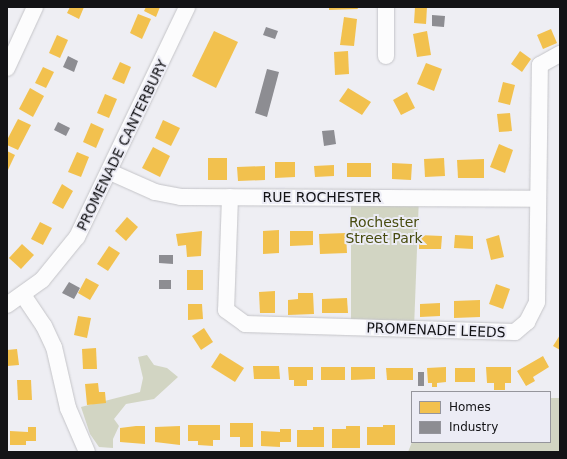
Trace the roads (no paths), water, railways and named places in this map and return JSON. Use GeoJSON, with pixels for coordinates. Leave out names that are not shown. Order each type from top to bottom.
{"type":"FeatureCollection","features":[{"type":"Feature","properties":{"kind":"street"},"geometry":{"type":"LineString","coordinates":[[7,68],[35,7]]}},
{"type":"Feature","properties":{"kind":"street","name":"PROMENADE CANTERBURY"},"geometry":{"type":"LineString","coordinates":[[7,305],[23,295],[60,260],[77,237],[110,172],[187,7]]}},
{"type":"Feature","properties":{"kind":"street"},"geometry":{"type":"LineString","coordinates":[[386,7],[386,56]]}},
{"type":"Feature","properties":{"kind":"street","name":"PROMENADE LEEDS"},"geometry":{"type":"LineString","coordinates":[[230,197],[226,310],[244,324],[514,332],[527,322],[537,302],[540,65],[560,54]]}},
{"type":"Feature","properties":{"kind":"street","name":"RUE ROCHESTER"},"geometry":{"type":"LineString","coordinates":[[110,172],[168,196],[538,199]]}},
{"type":"Feature","properties":{"kind":"street"},"geometry":{"type":"LineString","coordinates":[[23,295],[44,326],[54,346],[68,408],[87,452]]}},
{"type":"Feature","properties":{"kind":"park label","name":"Rochester Street Park"},"geometry":{"type":"Point","coordinates":[384,230]}}]}
